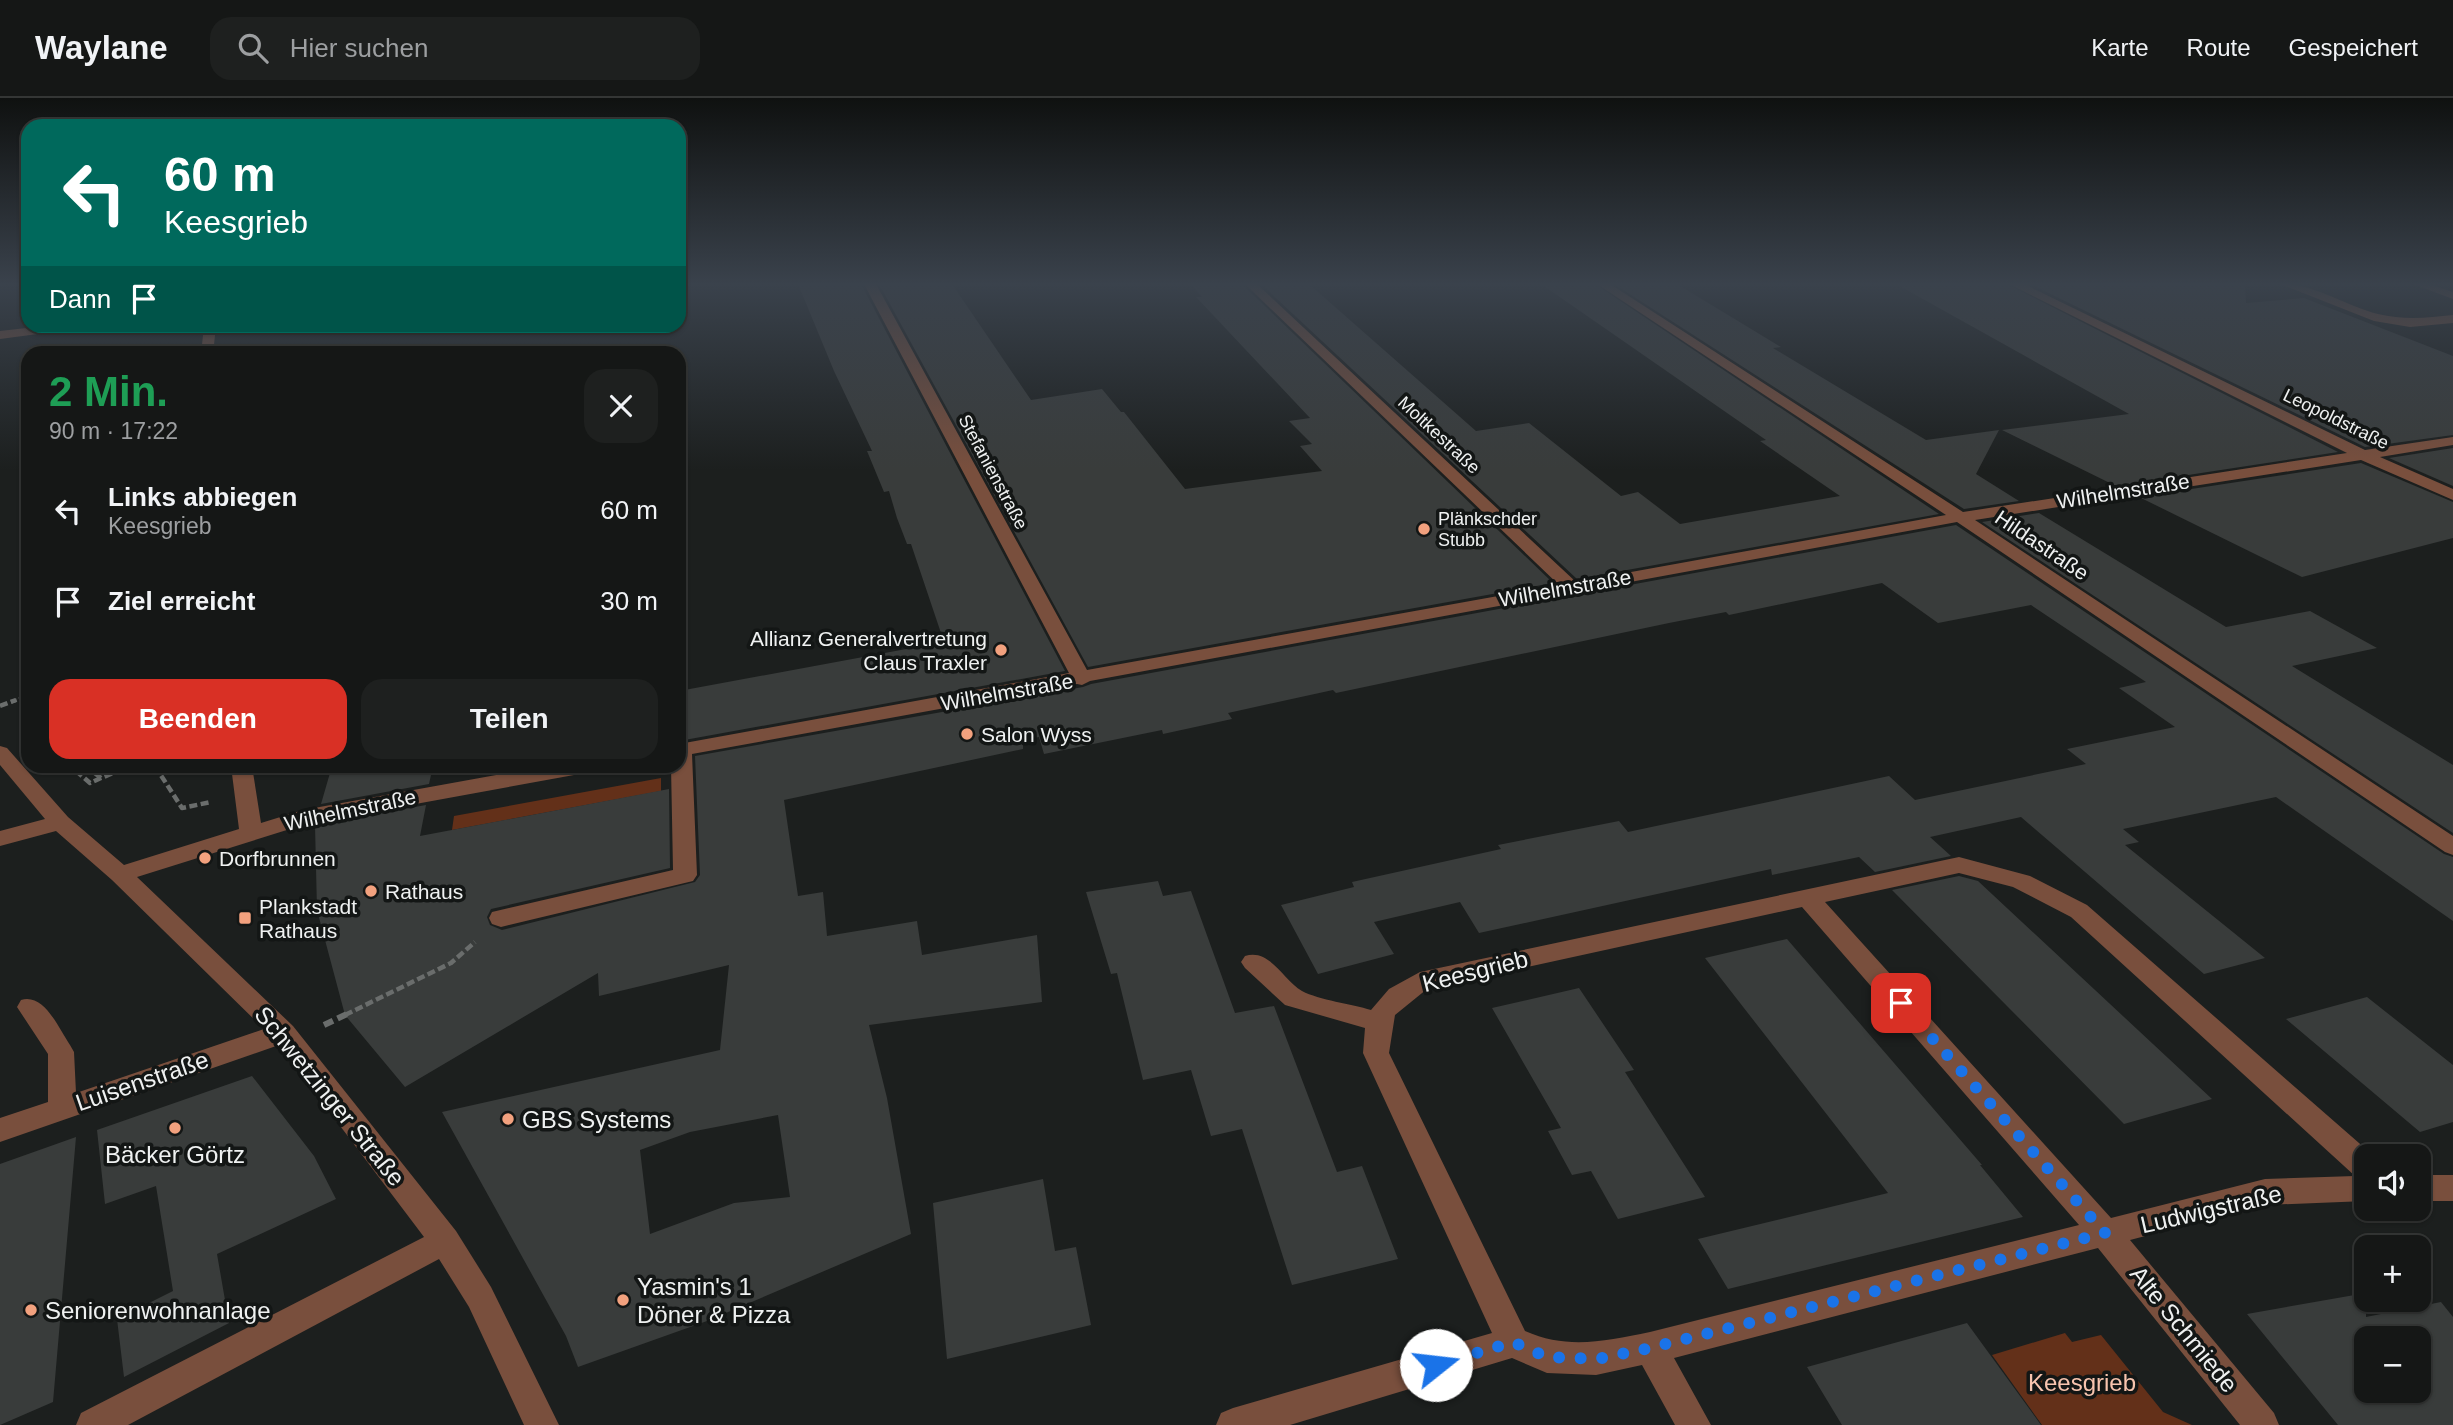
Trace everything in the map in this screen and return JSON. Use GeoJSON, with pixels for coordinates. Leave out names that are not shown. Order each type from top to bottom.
{"type":"FeatureCollection","features":[{"type":"Feature","properties":{"kind":"street","name":"Stefanienstraße"},"geometry":{"type":"LineString","coordinates":[[903,346],[1082,679]]}},
{"type":"Feature","properties":{"kind":"street","name":"Moltkestraße"},"geometry":{"type":"LineString","coordinates":[[1317,346],[1571,586]]}},
{"type":"Feature","properties":{"kind":"street","name":"Hildastraße"},"geometry":{"type":"LineString","coordinates":[[1698,346],[1960,517],[2453,847]]}},
{"type":"Feature","properties":{"kind":"street","name":"Leopoldstraße"},"geometry":{"type":"LineString","coordinates":[[2141,346],[2361,454],[2453,495]]}},
{"type":"Feature","properties":{"kind":"street","name":"Wilhelmstraße"},"geometry":{"type":"LineString","coordinates":[[686,749],[1082,679],[1571,586],[1960,517],[2453,441]]}},
{"type":"Feature","properties":{"kind":"street","name":"Schwetzinger Straße"},"geometry":{"type":"LineString","coordinates":[[0,752],[60,822],[120,874],[287,1037],[445,1241],[480,1297],[542,1425]]}},
{"type":"Feature","properties":{"kind":"street"},"geometry":{"type":"LineString","coordinates":[[242,773],[251,832]]}},
{"type":"Feature","properties":{"kind":"street","name":"Wilhelmstraße"},"geometry":{"type":"LineString","coordinates":[[120,874],[251,832],[339,809],[545,773]]}},
{"type":"Feature","properties":{"kind":"street"},"geometry":{"type":"LineString","coordinates":[[501,918],[685,875],[681,773]]}},
{"type":"Feature","properties":{"kind":"street"},"geometry":{"type":"LineString","coordinates":[[0,839],[60,822]]}},
{"type":"Feature","properties":{"kind":"street","name":"Keesgrieb"},"geometry":{"type":"LineString","coordinates":[[1376,1021],[1393,998],[1420,981],[1959,865],[1994,872],[2053,894],[2079,911],[2354,1156]]}},
{"type":"Feature","properties":{"kind":"street"},"geometry":{"type":"LineString","coordinates":[[1808,899],[2105,1233]]}},
{"type":"Feature","properties":{"kind":"street"},"geometry":{"type":"LineString","coordinates":[[1233,1425],[1513,1342],[1376,1053],[1376,1021],[1294,998],[1254,962]]}},
{"type":"Feature","properties":{"kind":"street"},"geometry":{"type":"LineString","coordinates":[[30,1007],[61,1052],[62,1109]]}},
{"type":"Feature","properties":{"kind":"street","name":"Luisenstraße"},"geometry":{"type":"LineString","coordinates":[[0,1130],[287,1037]]}},
{"type":"Feature","properties":{"kind":"street","name":"Ludwigstraße"},"geometry":{"type":"LineString","coordinates":[[1513,1342],[1547,1357],[1597,1359],[1650,1348],[2265,1192],[2354,1188]]}},
{"type":"Feature","properties":{"kind":"street"},"geometry":{"type":"LineString","coordinates":[[2431,1188],[2453,1188]]}},
{"type":"Feature","properties":{"kind":"street","name":"Alte Schmiede"},"geometry":{"type":"LineString","coordinates":[[2105,1233],[2262,1425]]}},
{"type":"Feature","properties":{"kind":"street"},"geometry":{"type":"LineString","coordinates":[[93,1425],[445,1241]]}},
{"type":"Feature","properties":{"kind":"street"},"geometry":{"type":"LineString","coordinates":[[1650,1348],[1694,1425]]}},
{"type":"Feature","properties":{"kind":"path"},"geometry":{"type":"LineString","coordinates":[[0,706],[21,698]]}},
{"type":"Feature","properties":{"kind":"path"},"geometry":{"type":"LineString","coordinates":[[95,773],[101,778]]}},
{"type":"Feature","properties":{"kind":"path"},"geometry":{"type":"LineString","coordinates":[[84,778],[90,783],[113,773]]}},
{"type":"Feature","properties":{"kind":"path"},"geometry":{"type":"LineString","coordinates":[[160,773],[182,808],[245,794]]}},
{"type":"Feature","properties":{"kind":"path"},"geometry":{"type":"LineString","coordinates":[[287,1037],[451,963],[501,918]]}},
{"type":"Feature","properties":{"kind":"green space"},"geometry":{"type":"Polygon","coordinates":[[[661,778],[661,791],[452,830],[454,816],[661,778]]]}},
{"type":"Feature","properties":{"kind":"green space","name":"Keesgrieb"},"geometry":{"type":"Polygon","coordinates":[[[2065,1333],[2072,1342],[2101,1335],[2163,1412],[2192,1425],[2042,1425],[1992,1355],[2065,1333]]]}},
{"type":"Feature","properties":{"kind":"building"},"geometry":{"type":"Polygon","coordinates":[[[824,346],[894,346],[1065,671],[686,740],[686,690],[944,642],[911,544],[907,544],[889,491],[884,492],[867,451],[872,451],[824,346]]]}},
{"type":"Feature","properties":{"kind":"building"},"geometry":{"type":"Polygon","coordinates":[[[913,346],[994,346],[1031,400],[1102,389],[1121,412],[1124,412],[1185,489],[1322,471],[1300,446],[1312,444],[1289,421],[1310,418],[1242,346],[1306,346],[1553,583],[1088,667],[913,346]]]}},
{"type":"Feature","properties":{"kind":"building"},"geometry":{"type":"Polygon","coordinates":[[[1327,346],[1379,346],[1476,431],[1529,423],[1621,496],[1638,492],[1680,524],[1840,496],[1760,441],[1766,440],[1630,346],[1688,346],[1939,514],[1577,579],[1327,346]]]}},
{"type":"Feature","properties":{"kind":"building"},"geometry":{"type":"Polygon","coordinates":[[[1710,346],[1779,346],[1773,348],[1926,440],[1999,430],[1976,474],[2019,501],[1964,509],[1710,346]]]}},
{"type":"Feature","properties":{"kind":"building"},"geometry":{"type":"Polygon","coordinates":[[[2007,346],[2129,346],[2338,452],[2116,486],[2002,430],[2129,414],[2007,346]]]}},
{"type":"Feature","properties":{"kind":"building"},"geometry":{"type":"Polygon","coordinates":[[[2157,346],[2427,346],[2453,356],[2453,435],[2365,447],[2157,346]]]}},
{"type":"Feature","properties":{"kind":"building"},"geometry":{"type":"Polygon","coordinates":[[[2453,448],[2453,486],[2389,458],[2453,448]]]}},
{"type":"Feature","properties":{"kind":"building"},"geometry":{"type":"Polygon","coordinates":[[[2361,463],[2453,502],[2453,538],[2302,577],[2139,497],[2361,463]]]}},
{"type":"Feature","properties":{"kind":"building"},"geometry":{"type":"Polygon","coordinates":[[[2039,513],[2226,627],[2310,611],[2377,648],[2292,666],[2453,765],[2453,833],[1982,522],[2039,513]]]}},
{"type":"Feature","properties":{"kind":"building"},"geometry":{"type":"Polygon","coordinates":[[[1956,525],[2444,854],[2453,857],[2453,921],[2276,797],[2123,829],[2139,842],[2125,845],[2265,958],[2204,974],[2021,817],[1930,837],[1951,856],[1875,872],[1859,857],[1772,875],[1771,869],[1479,933],[1460,902],[1374,922],[1394,954],[1318,974],[1281,905],[1354,887],[1352,882],[1501,849],[1498,845],[1619,821],[1628,832],[1889,776],[1915,800],[2086,764],[2067,749],[2175,727],[2119,688],[2146,682],[2031,605],[1938,623],[1882,583],[1729,615],[1726,612],[1669,623],[1336,693],[1333,690],[1228,713],[1232,719],[1163,734],[1162,730],[1044,754],[1039,737],[1023,740],[1023,749],[784,800],[798,896],[823,892],[827,936],[917,921],[922,955],[1037,935],[1042,1002],[869,1025],[887,1098],[911,1234],[707,1321],[578,1367],[566,1336],[442,1112],[720,1050],[729,965],[599,996],[598,973],[405,1087],[345,1015],[317,910],[315,825],[426,805],[420,836],[669,789],[670,868],[491,909],[487,917],[490,925],[502,930],[695,882],[700,875],[695,756],[1956,525]],[[778,1115],[690,1132],[640,1150],[650,1234],[734,1203],[790,1197],[778,1115]]]}},
{"type":"Feature","properties":{"kind":"building"},"geometry":{"type":"Polygon","coordinates":[[[330,773],[431,773],[429,784],[321,804],[330,773]]]}},
{"type":"Feature","properties":{"kind":"building"},"geometry":{"type":"Polygon","coordinates":[[[1959,876],[1978,881],[2212,1099],[2124,1124],[1892,890],[1959,876]]]}},
{"type":"Feature","properties":{"kind":"building"},"geometry":{"type":"Polygon","coordinates":[[[1158,881],[1163,896],[1191,891],[1235,1013],[1274,1006],[1337,1172],[1362,1166],[1398,1259],[1292,1285],[1242,1129],[1211,1136],[1191,1070],[1143,1080],[1117,973],[1111,974],[1086,892],[1158,881]]]}},
{"type":"Feature","properties":{"kind":"building"},"geometry":{"type":"Polygon","coordinates":[[[1787,939],[1982,1165],[2023,1217],[1728,1289],[1698,1239],[1888,1193],[1705,958],[1787,939]]]}},
{"type":"Feature","properties":{"kind":"building"},"geometry":{"type":"Polygon","coordinates":[[[1579,988],[1634,1070],[1625,1072],[1705,1197],[1618,1219],[1591,1171],[1572,1175],[1548,1131],[1561,1128],[1492,1008],[1579,988]]]}},
{"type":"Feature","properties":{"kind":"building"},"geometry":{"type":"Polygon","coordinates":[[[2367,997],[2453,1065],[2453,1122],[2420,1132],[2286,1019],[2367,997]]]}},
{"type":"Feature","properties":{"kind":"building"},"geometry":{"type":"Polygon","coordinates":[[[252,1076],[314,1156],[336,1199],[217,1254],[229,1323],[124,1377],[117,1319],[173,1291],[156,1186],[105,1204],[97,1130],[252,1076]]]}},
{"type":"Feature","properties":{"kind":"building"},"geometry":{"type":"Polygon","coordinates":[[[76,1137],[53,1402],[0,1425],[0,1164],[76,1137]]]}},
{"type":"Feature","properties":{"kind":"building"},"geometry":{"type":"Polygon","coordinates":[[[1043,1179],[1055,1251],[1076,1247],[1091,1325],[947,1359],[933,1203],[1043,1179]]]}},
{"type":"Feature","properties":{"kind":"building"},"geometry":{"type":"Polygon","coordinates":[[[2354,1295],[2354,1312],[2366,1312],[2366,1317],[2391,1312],[2431,1312],[2431,1304],[2441,1302],[2453,1317],[2453,1425],[2338,1425],[2247,1314],[2354,1295]]]}},
{"type":"Feature","properties":{"kind":"building"},"geometry":{"type":"Polygon","coordinates":[[[1967,1323],[2041,1425],[1842,1425],[1807,1367],[1967,1323]]]}},
{"type":"Feature","properties":{"kind":"place","name":"Plänkschder Stubb"},"geometry":{"type":"Point","coordinates":[1424,529]}},
{"type":"Feature","properties":{"kind":"place","name":"Allianz Generalvertretung Claus Traxler"},"geometry":{"type":"Point","coordinates":[1001,650]}},
{"type":"Feature","properties":{"kind":"place","name":"Salon Wyss"},"geometry":{"type":"Point","coordinates":[967,734]}},
{"type":"Feature","properties":{"kind":"place","name":"Dorfbrunnen"},"geometry":{"type":"Point","coordinates":[205,858]}},
{"type":"Feature","properties":{"kind":"place","name":"Rathaus"},"geometry":{"type":"Point","coordinates":[371,891]}},
{"type":"Feature","properties":{"kind":"place","name":"Plankstadt Rathaus"},"geometry":{"type":"Point","coordinates":[245,918]}},
{"type":"Feature","properties":{"kind":"place","name":"GBS Systems"},"geometry":{"type":"Point","coordinates":[508,1119]}},
{"type":"Feature","properties":{"kind":"place","name":"Bäcker Görtz"},"geometry":{"type":"Point","coordinates":[175,1128]}},
{"type":"Feature","properties":{"kind":"place","name":"Yasmin's 1 Döner & Pizza"},"geometry":{"type":"Point","coordinates":[623,1300]}},
{"type":"Feature","properties":{"kind":"place","name":"Seniorenwohnanlage"},"geometry":{"type":"Point","coordinates":[31,1310]}},
{"type":"Feature","properties":{"kind":"route"},"geometry":{"type":"LineString","coordinates":[[1436,1365],[1513,1342],[1547,1357],[1597,1359],[2105,1233],[1901,1003]]}}]}
